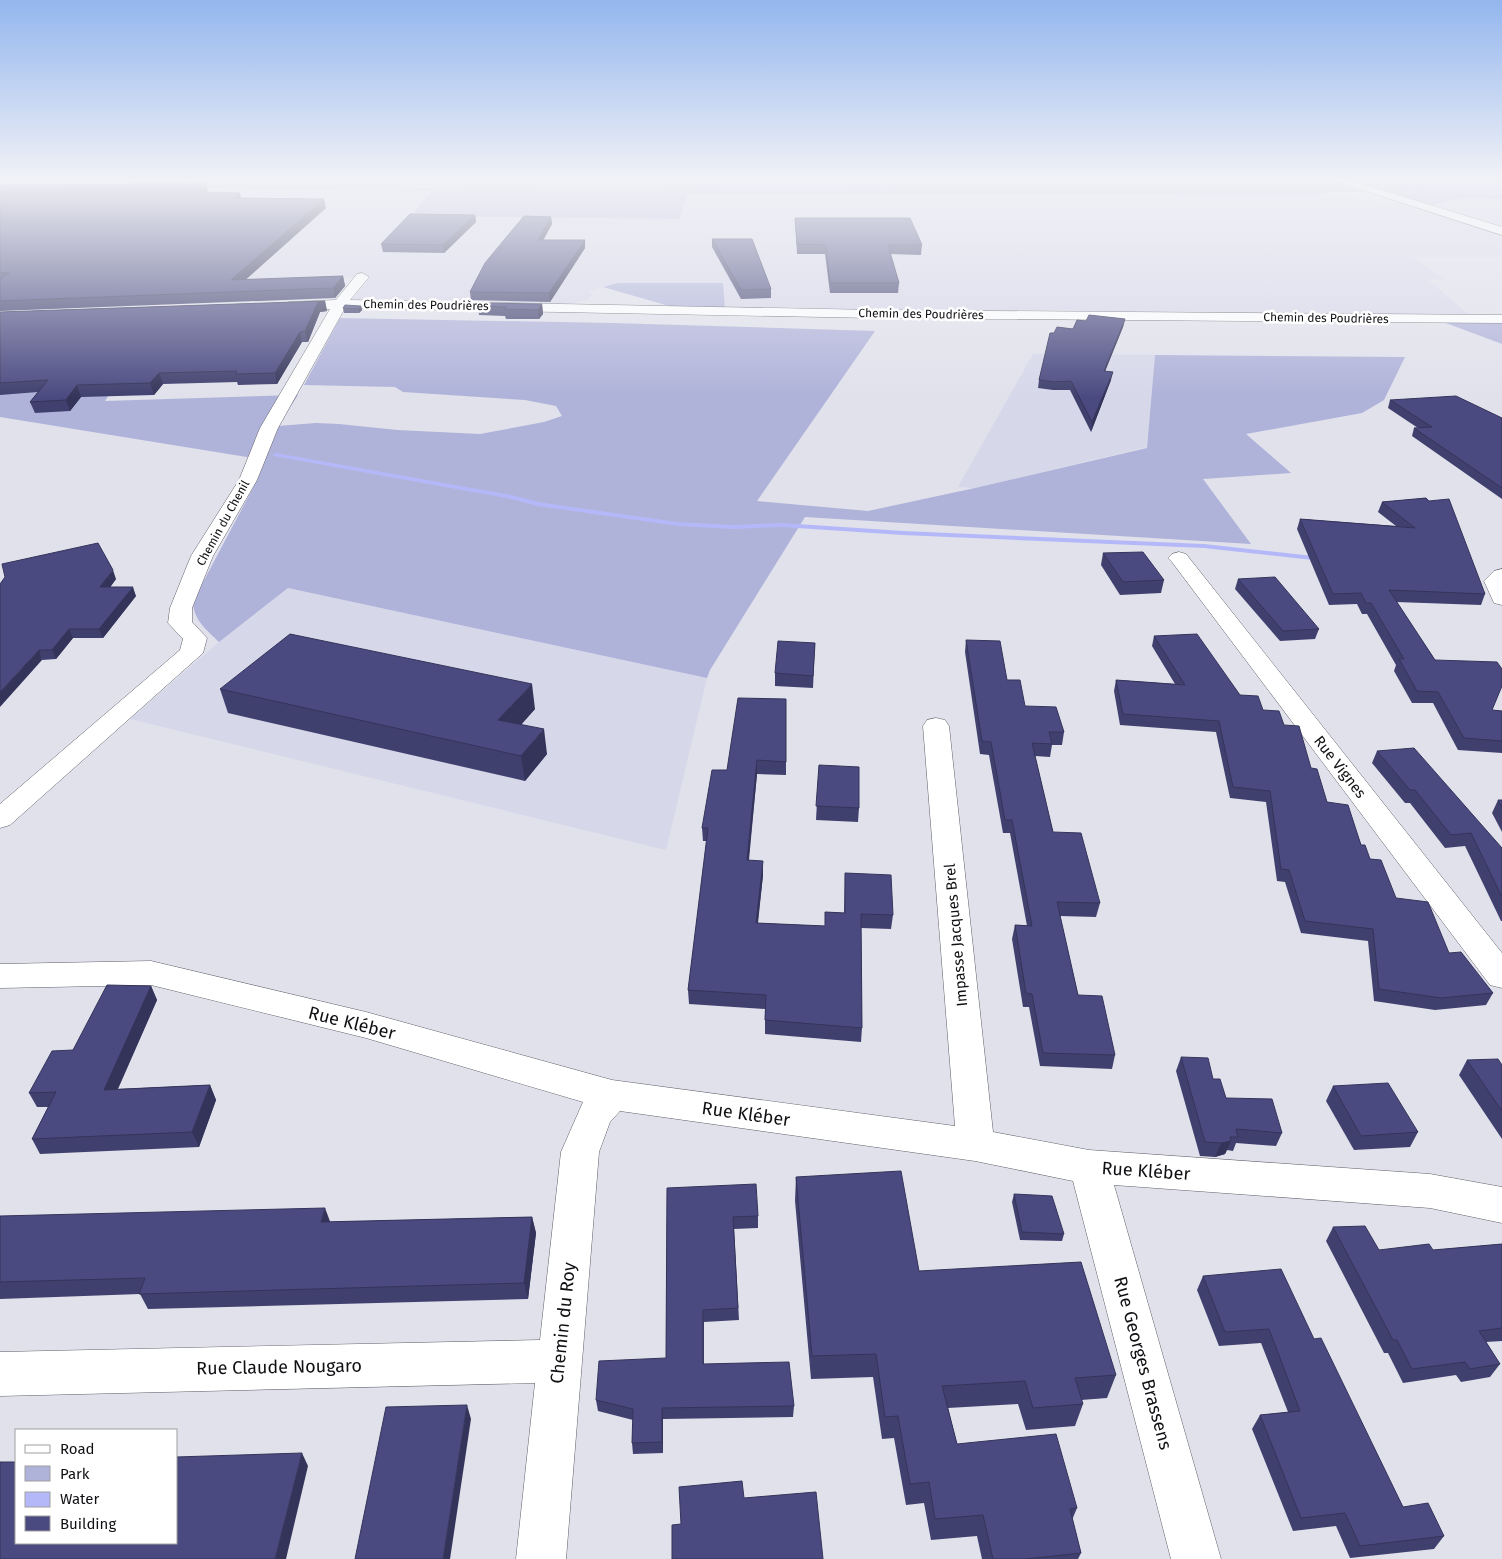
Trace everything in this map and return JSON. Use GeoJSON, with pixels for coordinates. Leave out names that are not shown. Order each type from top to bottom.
{"type":"FeatureCollection","features":[{"type":"Feature","properties":{"kind":"street","name":"Chemin des Poudrières"},"geometry":{"type":"LineString","coordinates":[[340,304],[362,277]]}},
{"type":"Feature","properties":{"kind":"street","name":"Chemin des Poudrières"},"geometry":{"type":"LineString","coordinates":[[272,306],[340,304],[865,314],[1502,319]]}},
{"type":"Feature","properties":{"kind":"street","name":"Chemin du Chenil"},"geometry":{"type":"LineString","coordinates":[[0,819],[191,652],[195,638],[180,623],[181,608],[202,556],[248,480],[268,428],[286,401],[340,304]]}},
{"type":"Feature","properties":{"kind":"street","name":"Rue Vignes"},"geometry":{"type":"LineString","coordinates":[[1179,558],[1502,976]]}},
{"type":"Feature","properties":{"kind":"street"},"geometry":{"type":"LineString","coordinates":[[1502,576],[1495,581],[1502,598]]}},
{"type":"Feature","properties":{"kind":"street","name":"Impasse Jacques Brel"},"geometry":{"type":"LineString","coordinates":[[936,726],[975,1144]]}},
{"type":"Feature","properties":{"kind":"street","name":"Rue Kléber"},"geometry":{"type":"LineString","coordinates":[[0,976],[151,973],[366,1025],[612,1096],[975,1144],[1090,1167],[1430,1191],[1502,1205]]}},
{"type":"Feature","properties":{"kind":"street","name":"Chemin du Roy"},"geometry":{"type":"LineString","coordinates":[[541,1559],[580,1152],[595,1114],[612,1096]]}},
{"type":"Feature","properties":{"kind":"street","name":"Rue Georges Brassens"},"geometry":{"type":"LineString","coordinates":[[1090,1167],[1196,1559]]}},
{"type":"Feature","properties":{"kind":"street","name":"Rue Claude Nougaro"},"geometry":{"type":"LineString","coordinates":[[0,1374],[559,1361]]}},
{"type":"Feature","properties":{"kind":"shaded area"},"geometry":{"type":"Polygon","coordinates":[[[0,252],[1502,252],[1502,257],[1414,257],[1444,279],[1429,280],[1469,315],[725,309],[722,283],[618,283],[588,291],[593,294],[587,300],[563,305],[351,302],[371,276],[0,290],[0,252]]]}},
{"type":"Feature","properties":{"kind":"shaded area"},"geometry":{"type":"Polygon","coordinates":[[[1033,354],[1155,355],[1147,447],[975,488],[958,487],[1033,354]]]}},
{"type":"Feature","properties":{"kind":"shaded area"},"geometry":{"type":"Polygon","coordinates":[[[288,588],[707,678],[666,850],[130,719],[219,642],[288,588]]]}},
{"type":"Feature","properties":{"kind":"green space"},"geometry":{"type":"Polygon","coordinates":[[[618,283],[723,283],[725,309],[676,308],[603,287],[618,283]]]}},
{"type":"Feature","properties":{"kind":"green space"},"geometry":{"type":"Polygon","coordinates":[[[340,318],[612,323],[875,331],[757,501],[868,511],[1147,448],[1155,355],[1405,357],[1384,400],[1362,413],[1246,434],[1291,473],[1203,479],[1251,544],[805,517],[710,670],[707,678],[288,588],[219,642],[198,619],[195,614],[193,601],[253,488],[265,460],[0,417],[0,359],[136,353],[105,401],[298,395],[278,426],[316,423],[397,430],[480,434],[544,422],[562,416],[556,406],[525,400],[403,392],[395,387],[304,385],[340,318]]]}},
{"type":"Feature","properties":{"kind":"green space"},"geometry":{"type":"Polygon","coordinates":[[[1443,322],[1502,323],[1502,344],[1443,322]]]}},
{"type":"Feature","properties":{"kind":"building"},"geometry":{"type":"Polygon","coordinates":[[[0,252],[263,252],[231,280],[343,276],[333,288],[0,301],[0,279],[9,273],[0,273],[0,252]]]}},
{"type":"Feature","properties":{"kind":"building"},"geometry":{"type":"Polygon","coordinates":[[[494,252],[577,252],[549,293],[470,292],[485,263],[494,252]]]}},
{"type":"Feature","properties":{"kind":"building"},"geometry":{"type":"Polygon","coordinates":[[[719,252],[757,252],[771,289],[741,290],[719,252]]]}},
{"type":"Feature","properties":{"kind":"building"},"geometry":{"type":"Polygon","coordinates":[[[827,252],[890,252],[899,283],[830,283],[827,252]]]}},
{"type":"Feature","properties":{"kind":"building"},"geometry":{"type":"Polygon","coordinates":[[[325,301],[318,302],[305,331],[300,332],[275,373],[235,374],[237,371],[159,373],[150,383],[77,385],[66,400],[30,402],[48,380],[0,383],[0,312],[325,301]]]}},
{"type":"Feature","properties":{"kind":"building"},"geometry":{"type":"Polygon","coordinates":[[[480,303],[542,304],[538,310],[478,306],[480,303]]]}},
{"type":"Feature","properties":{"kind":"building"},"geometry":{"type":"Polygon","coordinates":[[[345,305],[361,306],[358,309],[343,308],[345,305]]]}},
{"type":"Feature","properties":{"kind":"building"},"geometry":{"type":"Polygon","coordinates":[[[1089,315],[1125,319],[1104,371],[1113,372],[1092,422],[1071,381],[1054,382],[1039,380],[1050,333],[1054,333],[1057,327],[1073,329],[1077,320],[1086,321],[1089,315]]]}},
{"type":"Feature","properties":{"kind":"building"},"geometry":{"type":"Polygon","coordinates":[[[1456,396],[1502,418],[1502,488],[1414,428],[1432,427],[1390,400],[1456,396]]]}},
{"type":"Feature","properties":{"kind":"building"},"geometry":{"type":"Polygon","coordinates":[[[1426,498],[1429,501],[1449,499],[1485,594],[1389,590],[1435,660],[1497,662],[1502,669],[1502,686],[1492,710],[1502,711],[1502,741],[1464,738],[1438,692],[1417,691],[1399,659],[1404,659],[1371,603],[1366,603],[1361,593],[1333,594],[1300,519],[1415,528],[1382,502],[1426,498]]]}},
{"type":"Feature","properties":{"kind":"building"},"geometry":{"type":"Polygon","coordinates":[[[98,543],[113,570],[100,587],[133,587],[99,629],[69,629],[52,650],[39,650],[0,692],[0,584],[5,577],[2,564],[98,543]]]}},
{"type":"Feature","properties":{"kind":"building"},"geometry":{"type":"Polygon","coordinates":[[[1143,552],[1164,580],[1123,582],[1103,553],[1143,552]]]}},
{"type":"Feature","properties":{"kind":"building"},"geometry":{"type":"Polygon","coordinates":[[[1275,577],[1319,629],[1283,631],[1238,579],[1275,577]]]}},
{"type":"Feature","properties":{"kind":"building"},"geometry":{"type":"Polygon","coordinates":[[[290,634],[532,684],[498,720],[544,729],[521,756],[220,689],[290,634]]]}},
{"type":"Feature","properties":{"kind":"building"},"geometry":{"type":"Polygon","coordinates":[[[1197,634],[1240,695],[1258,696],[1263,710],[1279,711],[1284,725],[1299,726],[1311,768],[1317,769],[1327,802],[1348,805],[1361,845],[1365,845],[1370,859],[1381,860],[1396,898],[1428,902],[1449,953],[1461,952],[1493,993],[1441,998],[1379,989],[1373,929],[1305,921],[1289,870],[1281,869],[1270,791],[1233,787],[1219,721],[1123,714],[1116,680],[1185,685],[1154,636],[1197,634]]]}},
{"type":"Feature","properties":{"kind":"building"},"geometry":{"type":"Polygon","coordinates":[[[966,640],[1000,641],[1007,680],[1020,680],[1025,706],[1056,707],[1064,732],[1049,732],[1052,744],[1032,743],[1053,832],[1081,833],[1100,903],[1057,902],[1078,995],[1102,996],[1115,1055],[1043,1053],[1032,994],[1026,993],[1015,925],[1032,926],[1012,820],[1005,820],[991,742],[982,741],[966,640]]]}},
{"type":"Feature","properties":{"kind":"building"},"geometry":{"type":"Polygon","coordinates":[[[778,641],[815,643],[813,676],[775,673],[778,641]]]}},
{"type":"Feature","properties":{"kind":"building"},"geometry":{"type":"Polygon","coordinates":[[[738,698],[786,699],[786,762],[757,760],[747,860],[763,861],[756,923],[825,926],[825,912],[845,913],[845,873],[891,875],[893,915],[861,914],[862,1028],[765,1020],[766,995],[688,990],[708,828],[702,828],[712,770],[727,770],[738,698]]]}},
{"type":"Feature","properties":{"kind":"building"},"geometry":{"type":"Polygon","coordinates":[[[1414,748],[1502,848],[1502,897],[1471,833],[1451,835],[1415,790],[1410,790],[1377,751],[1414,748]]]}},
{"type":"Feature","properties":{"kind":"building"},"geometry":{"type":"Polygon","coordinates":[[[819,765],[859,767],[859,808],[816,806],[819,765]]]}},
{"type":"Feature","properties":{"kind":"building"},"geometry":{"type":"Polygon","coordinates":[[[1498,800],[1502,800],[1502,808],[1498,800]]]}},
{"type":"Feature","properties":{"kind":"building"},"geometry":{"type":"Polygon","coordinates":[[[107,985],[151,986],[104,1090],[210,1085],[192,1132],[32,1139],[56,1092],[29,1093],[52,1051],[73,1050],[107,985]]]}},
{"type":"Feature","properties":{"kind":"building"},"geometry":{"type":"Polygon","coordinates":[[[1181,1057],[1208,1058],[1213,1079],[1220,1079],[1226,1098],[1272,1099],[1282,1133],[1236,1129],[1238,1137],[1230,1137],[1231,1141],[1221,1143],[1205,1142],[1181,1057]]]}},
{"type":"Feature","properties":{"kind":"building"},"geometry":{"type":"Polygon","coordinates":[[[1498,1059],[1502,1065],[1502,1111],[1467,1060],[1498,1059]]]}},
{"type":"Feature","properties":{"kind":"building"},"geometry":{"type":"Polygon","coordinates":[[[1388,1083],[1418,1132],[1361,1136],[1333,1086],[1388,1083]]]}},
{"type":"Feature","properties":{"kind":"building"},"geometry":{"type":"Polygon","coordinates":[[[901,1171],[919,1271],[1081,1262],[1116,1375],[1075,1378],[1083,1404],[1033,1408],[1025,1381],[942,1386],[957,1444],[1056,1434],[1077,1508],[1070,1509],[1081,1553],[1026,1559],[993,1559],[983,1515],[935,1519],[929,1482],[910,1484],[898,1416],[885,1417],[876,1354],[812,1356],[796,1177],[901,1171]]]}},
{"type":"Feature","properties":{"kind":"building"},"geometry":{"type":"Polygon","coordinates":[[[756,1184],[758,1216],[733,1217],[738,1308],[703,1310],[703,1364],[789,1362],[794,1406],[662,1408],[662,1442],[632,1443],[633,1409],[596,1400],[599,1361],[666,1358],[667,1188],[756,1184]]]}},
{"type":"Feature","properties":{"kind":"building"},"geometry":{"type":"Polygon","coordinates":[[[1014,1194],[1052,1196],[1064,1234],[1022,1232],[1014,1194]]]}},
{"type":"Feature","properties":{"kind":"building"},"geometry":{"type":"Polygon","coordinates":[[[325,1208],[321,1222],[532,1217],[524,1283],[139,1294],[145,1278],[0,1282],[0,1216],[325,1208]]]}},
{"type":"Feature","properties":{"kind":"building"},"geometry":{"type":"Polygon","coordinates":[[[1365,1226],[1379,1250],[1429,1244],[1433,1250],[1502,1244],[1502,1328],[1479,1331],[1500,1364],[1470,1369],[1465,1362],[1412,1369],[1397,1340],[1393,1340],[1333,1227],[1365,1226]]]}},
{"type":"Feature","properties":{"kind":"building"},"geometry":{"type":"Polygon","coordinates":[[[1281,1269],[1314,1339],[1321,1338],[1403,1507],[1428,1503],[1444,1536],[1360,1546],[1345,1513],[1301,1518],[1260,1415],[1300,1411],[1269,1329],[1225,1332],[1203,1276],[1281,1269]]]}},
{"type":"Feature","properties":{"kind":"building"},"geometry":{"type":"Polygon","coordinates":[[[467,1405],[443,1559],[355,1559],[386,1407],[467,1405]]]}},
{"type":"Feature","properties":{"kind":"building"},"geometry":{"type":"Polygon","coordinates":[[[302,1453],[275,1559],[0,1559],[0,1462],[15,1462],[15,1544],[178,1544],[178,1457],[302,1453]]]}},
{"type":"Feature","properties":{"kind":"building"},"geometry":{"type":"Polygon","coordinates":[[[742,1481],[744,1498],[816,1492],[823,1559],[672,1559],[672,1525],[681,1524],[679,1487],[742,1481]]]}},
{"type":"Feature","properties":{"kind":"waterway"},"geometry":{"type":"LineString","coordinates":[[276,455],[512,497],[537,504],[678,524],[732,527],[782,525],[903,533],[1204,546],[1322,559]]}}]}
